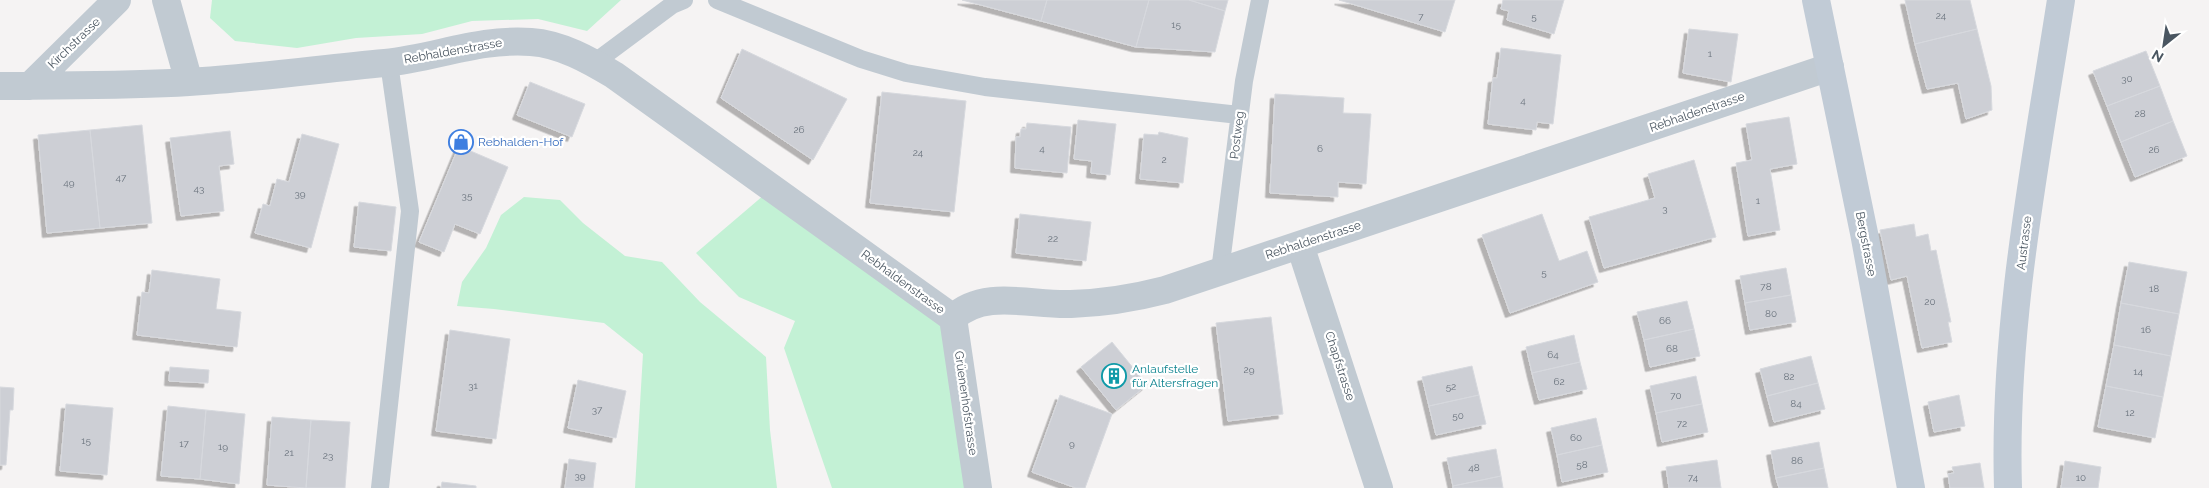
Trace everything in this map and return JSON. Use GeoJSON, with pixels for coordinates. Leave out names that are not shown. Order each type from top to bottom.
{"type":"FeatureCollection","features":[{"type":"Feature","properties":{"kind":"street","name":"Kirchstrasse"},"geometry":{"type":"LineString","coordinates":[[30,86],[118,0]]}},
{"type":"Feature","properties":{"kind":"street"},"geometry":{"type":"LineString","coordinates":[[166,0],[189,82]]}},
{"type":"Feature","properties":{"kind":"street","name":"Bergstrasse"},"geometry":{"type":"LineString","coordinates":[[1816,0],[1864,233],[1911,488]]}},
{"type":"Feature","properties":{"kind":"street","name":"Austrasse"},"geometry":{"type":"LineString","coordinates":[[2008,488],[2008,423],[2015,321],[2029,202],[2061,0]]}},
{"type":"Feature","properties":{"kind":"street","name":"Rebhaldenstrasse"},"geometry":{"type":"LineString","coordinates":[[0,86],[189,82],[389,63],[486,42],[534,42],[556,47],[594,63],[614,75],[953,318],[966,308],[985,302],[1070,304],[1115,301],[1165,290],[1830,67]]}},
{"type":"Feature","properties":{"kind":"street","name":"Chapfstrasse"},"geometry":{"type":"LineString","coordinates":[[1300,245],[1379,488]]}},
{"type":"Feature","properties":{"kind":"street","name":"Grüenenhofstrasse"},"geometry":{"type":"LineString","coordinates":[[953,318],[978,488]]}},
{"type":"Feature","properties":{"kind":"lane"},"geometry":{"type":"LineString","coordinates":[[594,63],[672,5],[684,0]]}},
{"type":"Feature","properties":{"kind":"lane"},"geometry":{"type":"LineString","coordinates":[[717,0],[869,62],[914,75],[985,87],[1239,115]]}},
{"type":"Feature","properties":{"kind":"lane","name":"Postweg"},"geometry":{"type":"LineString","coordinates":[[1220,271],[1239,115],[1251,39],[1260,0]]}},
{"type":"Feature","properties":{"kind":"lane"},"geometry":{"type":"LineString","coordinates":[[380,488],[410,211],[389,63]]}},
{"type":"Feature","properties":{"kind":"green space"},"geometry":{"type":"Polygon","coordinates":[[[212,0],[621,0],[587,31],[538,19],[472,21],[422,34],[356,38],[297,48],[235,41],[210,18],[212,0]]]}},
{"type":"Feature","properties":{"kind":"green space"},"geometry":{"type":"Polygon","coordinates":[[[771,189],[953,318],[978,488],[832,488],[784,348],[795,321],[739,297],[696,253],[771,189]]]}},
{"type":"Feature","properties":{"kind":"green space"},"geometry":{"type":"Polygon","coordinates":[[[524,197],[560,200],[583,223],[625,256],[662,262],[700,302],[766,357],[770,430],[777,488],[635,488],[643,354],[604,323],[457,306],[462,282],[486,248],[501,215],[524,197]]]}},
{"type":"Feature","properties":{"kind":"building"},"geometry":{"type":"Polygon","coordinates":[[[962,0],[1047,0],[1041,21],[962,0]]]}},
{"type":"Feature","properties":{"kind":"building"},"geometry":{"type":"Polygon","coordinates":[[[1047,0],[1149,0],[1136,47],[1041,21],[1047,0]]]}},
{"type":"Feature","properties":{"kind":"building"},"geometry":{"type":"Polygon","coordinates":[[[1149,0],[1189,0],[1225,11],[1215,52],[1136,47],[1149,0]]]}},
{"type":"Feature","properties":{"kind":"building"},"geometry":{"type":"Polygon","coordinates":[[[1189,0],[1228,0],[1225,11],[1189,0]]]}},
{"type":"Feature","properties":{"kind":"building"},"geometry":{"type":"Polygon","coordinates":[[[1339,0],[1455,0],[1445,32],[1339,0]]]}},
{"type":"Feature","properties":{"kind":"building"},"geometry":{"type":"Polygon","coordinates":[[[1503,0],[1564,0],[1554,34],[1507,20],[1509,11],[1501,9],[1503,0]]]}},
{"type":"Feature","properties":{"kind":"building"},"geometry":{"type":"Polygon","coordinates":[[[1905,0],[1970,0],[1977,29],[1915,44],[1905,0]]]}},
{"type":"Feature","properties":{"kind":"building"},"geometry":{"type":"Polygon","coordinates":[[[1689,29],[1738,34],[1731,82],[1683,73],[1689,29]]]}},
{"type":"Feature","properties":{"kind":"building"},"geometry":{"type":"Polygon","coordinates":[[[1977,29],[1991,86],[1992,110],[1966,119],[1958,83],[1927,89],[1915,44],[1977,29]]]}},
{"type":"Feature","properties":{"kind":"building"},"geometry":{"type":"Polygon","coordinates":[[[1501,48],[1561,55],[1553,124],[1537,122],[1536,130],[1488,124],[1493,78],[1497,78],[1501,48]]]}},
{"type":"Feature","properties":{"kind":"building"},"geometry":{"type":"Polygon","coordinates":[[[742,49],[847,99],[813,160],[721,98],[742,49]]]}},
{"type":"Feature","properties":{"kind":"building"},"geometry":{"type":"Polygon","coordinates":[[[2146,51],[2160,86],[2107,106],[2093,71],[2146,51]]]}},
{"type":"Feature","properties":{"kind":"building"},"geometry":{"type":"Polygon","coordinates":[[[530,82],[585,104],[572,137],[517,115],[530,82]]]}},
{"type":"Feature","properties":{"kind":"building"},"geometry":{"type":"Polygon","coordinates":[[[2160,86],[2173,121],[2121,142],[2107,106],[2160,86]]]}},
{"type":"Feature","properties":{"kind":"building"},"geometry":{"type":"Polygon","coordinates":[[[882,92],[966,101],[954,212],[870,203],[882,92]]]}},
{"type":"Feature","properties":{"kind":"building"},"geometry":{"type":"Polygon","coordinates":[[[1275,94],[1344,98],[1343,113],[1371,114],[1366,184],[1338,182],[1338,197],[1270,193],[1275,94]]]}},
{"type":"Feature","properties":{"kind":"building"},"geometry":{"type":"Polygon","coordinates":[[[1789,117],[1797,164],[1770,169],[1780,230],[1748,236],[1736,163],[1752,160],[1746,124],[1789,117]]]}},
{"type":"Feature","properties":{"kind":"building"},"geometry":{"type":"Polygon","coordinates":[[[1078,120],[1116,124],[1110,175],[1091,173],[1092,161],[1074,159],[1078,120]]]}},
{"type":"Feature","properties":{"kind":"building"},"geometry":{"type":"Polygon","coordinates":[[[2173,121],[2187,156],[2135,177],[2121,142],[2173,121]]]}},
{"type":"Feature","properties":{"kind":"building"},"geometry":{"type":"Polygon","coordinates":[[[1027,123],[1071,127],[1067,173],[1015,168],[1016,137],[1020,137],[1021,129],[1026,129],[1027,123]]]}},
{"type":"Feature","properties":{"kind":"building"},"geometry":{"type":"Polygon","coordinates":[[[142,125],[152,223],[100,228],[90,130],[142,125]]]}},
{"type":"Feature","properties":{"kind":"building"},"geometry":{"type":"Polygon","coordinates":[[[90,130],[100,228],[47,233],[38,135],[90,130]]]}},
{"type":"Feature","properties":{"kind":"building"},"geometry":{"type":"Polygon","coordinates":[[[230,131],[234,164],[219,166],[224,211],[181,216],[170,138],[230,131]]]}},
{"type":"Feature","properties":{"kind":"building"},"geometry":{"type":"Polygon","coordinates":[[[1159,132],[1188,138],[1183,183],[1140,179],[1144,134],[1158,135],[1159,132]]]}},
{"type":"Feature","properties":{"kind":"building"},"geometry":{"type":"Polygon","coordinates":[[[302,134],[339,144],[311,248],[255,233],[263,204],[270,206],[277,179],[289,182],[302,134]]]}},
{"type":"Feature","properties":{"kind":"building"},"geometry":{"type":"Polygon","coordinates":[[[459,146],[508,167],[480,234],[455,224],[444,252],[419,242],[459,146]]]}},
{"type":"Feature","properties":{"kind":"building"},"geometry":{"type":"Polygon","coordinates":[[[1694,160],[1716,237],[1604,268],[1589,217],[1655,198],[1648,174],[1694,160]]]}},
{"type":"Feature","properties":{"kind":"building"},"geometry":{"type":"Polygon","coordinates":[[[359,202],[396,207],[391,251],[354,247],[359,202]]]}},
{"type":"Feature","properties":{"kind":"building"},"geometry":{"type":"Polygon","coordinates":[[[1020,214],[1091,222],[1086,261],[1016,253],[1020,214]]]}},
{"type":"Feature","properties":{"kind":"building"},"geometry":{"type":"Polygon","coordinates":[[[1542,214],[1559,261],[1587,251],[1598,282],[1510,313],[1482,235],[1542,214]]]}},
{"type":"Feature","properties":{"kind":"building"},"geometry":{"type":"Polygon","coordinates":[[[1914,224],[1916,237],[1928,234],[1931,251],[1936,250],[1951,322],[1948,322],[1952,342],[1922,348],[1907,276],[1891,280],[1880,230],[1914,224]]]}},
{"type":"Feature","properties":{"kind":"building"},"geometry":{"type":"Polygon","coordinates":[[[2129,262],[2187,272],[2179,314],[2121,303],[2129,262]]]}},
{"type":"Feature","properties":{"kind":"building"},"geometry":{"type":"Polygon","coordinates":[[[1786,268],[1791,295],[1745,303],[1740,276],[1786,268]]]}},
{"type":"Feature","properties":{"kind":"building"},"geometry":{"type":"Polygon","coordinates":[[[152,270],[220,279],[216,309],[241,312],[237,347],[137,335],[142,292],[149,293],[152,270]]]}},
{"type":"Feature","properties":{"kind":"building"},"geometry":{"type":"Polygon","coordinates":[[[1791,295],[1796,322],[1750,330],[1745,303],[1791,295]]]}},
{"type":"Feature","properties":{"kind":"building"},"geometry":{"type":"Polygon","coordinates":[[[1687,301],[1694,329],[1644,340],[1637,312],[1687,301]]]}},
{"type":"Feature","properties":{"kind":"building"},"geometry":{"type":"Polygon","coordinates":[[[2121,303],[2179,314],[2171,356],[2114,345],[2121,303]]]}},
{"type":"Feature","properties":{"kind":"building"},"geometry":{"type":"Polygon","coordinates":[[[1271,317],[1283,414],[1228,421],[1216,323],[1271,317]]]}},
{"type":"Feature","properties":{"kind":"building"},"geometry":{"type":"Polygon","coordinates":[[[1694,329],[1700,356],[1650,367],[1644,340],[1694,329]]]}},
{"type":"Feature","properties":{"kind":"building"},"geometry":{"type":"Polygon","coordinates":[[[450,330],[510,339],[496,439],[436,431],[450,330]]]}},
{"type":"Feature","properties":{"kind":"building"},"geometry":{"type":"Polygon","coordinates":[[[1574,335],[1580,362],[1532,373],[1526,347],[1574,335]]]}},
{"type":"Feature","properties":{"kind":"building","name":"Anlaufstelle für Altersfragen"},"geometry":{"type":"Polygon","coordinates":[[[1112,342],[1147,385],[1116,410],[1081,367],[1112,342]]]}},
{"type":"Feature","properties":{"kind":"building"},"geometry":{"type":"Polygon","coordinates":[[[2114,345],[2171,356],[2163,397],[2106,386],[2114,345]]]}},
{"type":"Feature","properties":{"kind":"building"},"geometry":{"type":"Polygon","coordinates":[[[1811,356],[1818,383],[1767,396],[1760,369],[1811,356]]]}},
{"type":"Feature","properties":{"kind":"building"},"geometry":{"type":"Polygon","coordinates":[[[1580,362],[1587,389],[1539,400],[1532,373],[1580,362]]]}},
{"type":"Feature","properties":{"kind":"building"},"geometry":{"type":"Polygon","coordinates":[[[1472,366],[1479,395],[1429,406],[1422,377],[1472,366]]]}},
{"type":"Feature","properties":{"kind":"building"},"geometry":{"type":"Polygon","coordinates":[[[170,367],[209,370],[208,383],[169,381],[170,367]]]}},
{"type":"Feature","properties":{"kind":"building"},"geometry":{"type":"Polygon","coordinates":[[[1696,376],[1702,404],[1656,413],[1650,386],[1696,376]]]}},
{"type":"Feature","properties":{"kind":"building"},"geometry":{"type":"Polygon","coordinates":[[[578,380],[626,391],[616,438],[568,428],[578,380]]]}},
{"type":"Feature","properties":{"kind":"building"},"geometry":{"type":"Polygon","coordinates":[[[1818,383],[1825,409],[1774,422],[1767,396],[1818,383]]]}},
{"type":"Feature","properties":{"kind":"building"},"geometry":{"type":"Polygon","coordinates":[[[2106,386],[2163,397],[2155,438],[2098,427],[2106,386]]]}},
{"type":"Feature","properties":{"kind":"building"},"geometry":{"type":"Polygon","coordinates":[[[0,387],[14,388],[13,410],[10,410],[6,465],[0,465],[0,387]]]}},
{"type":"Feature","properties":{"kind":"building"},"geometry":{"type":"Polygon","coordinates":[[[1060,395],[1112,414],[1085,488],[1076,488],[1032,472],[1060,395]]]}},
{"type":"Feature","properties":{"kind":"building"},"geometry":{"type":"Polygon","coordinates":[[[1479,395],[1486,424],[1436,435],[1429,406],[1479,395]]]}},
{"type":"Feature","properties":{"kind":"building"},"geometry":{"type":"Polygon","coordinates":[[[1959,395],[1965,426],[1934,432],[1928,402],[1959,395]]]}},
{"type":"Feature","properties":{"kind":"building"},"geometry":{"type":"Polygon","coordinates":[[[66,404],[113,408],[107,475],[60,471],[66,404]]]}},
{"type":"Feature","properties":{"kind":"building"},"geometry":{"type":"Polygon","coordinates":[[[1702,404],[1708,432],[1662,442],[1656,413],[1702,404]]]}},
{"type":"Feature","properties":{"kind":"building"},"geometry":{"type":"Polygon","coordinates":[[[168,406],[206,410],[200,479],[161,476],[168,406]]]}},
{"type":"Feature","properties":{"kind":"building"},"geometry":{"type":"Polygon","coordinates":[[[206,410],[245,414],[239,484],[200,479],[206,410]]]}},
{"type":"Feature","properties":{"kind":"building"},"geometry":{"type":"Polygon","coordinates":[[[272,417],[311,420],[306,488],[267,485],[272,417]]]}},
{"type":"Feature","properties":{"kind":"building"},"geometry":{"type":"Polygon","coordinates":[[[1596,418],[1602,445],[1557,455],[1551,428],[1596,418]]]}},
{"type":"Feature","properties":{"kind":"building"},"geometry":{"type":"Polygon","coordinates":[[[311,420],[350,422],[345,488],[306,488],[311,420]]]}},
{"type":"Feature","properties":{"kind":"building"},"geometry":{"type":"Polygon","coordinates":[[[1819,442],[1824,468],[1776,478],[1771,451],[1819,442]]]}},
{"type":"Feature","properties":{"kind":"building"},"geometry":{"type":"Polygon","coordinates":[[[1602,445],[1608,472],[1562,482],[1557,455],[1602,445]]]}},
{"type":"Feature","properties":{"kind":"building"},"geometry":{"type":"Polygon","coordinates":[[[1496,449],[1501,476],[1453,486],[1447,458],[1496,449]]]}},
{"type":"Feature","properties":{"kind":"building"},"geometry":{"type":"Polygon","coordinates":[[[569,459],[596,463],[593,488],[565,488],[569,459]]]}},
{"type":"Feature","properties":{"kind":"building"},"geometry":{"type":"Polygon","coordinates":[[[1717,460],[1721,488],[1669,488],[1666,467],[1717,460]]]}},
{"type":"Feature","properties":{"kind":"building"},"geometry":{"type":"Polygon","coordinates":[[[2065,461],[2101,467],[2098,488],[2061,488],[2065,461]]]}},
{"type":"Feature","properties":{"kind":"building"},"geometry":{"type":"Polygon","coordinates":[[[1980,463],[1984,488],[1950,488],[1948,474],[1954,473],[1952,467],[1980,463]]]}},
{"type":"Feature","properties":{"kind":"building"},"geometry":{"type":"Polygon","coordinates":[[[1824,468],[1828,488],[1779,488],[1776,478],[1824,468]]]}},
{"type":"Feature","properties":{"kind":"building"},"geometry":{"type":"Polygon","coordinates":[[[1501,476],[1503,488],[1453,488],[1453,486],[1501,476]]]}},
{"type":"Feature","properties":{"kind":"building"},"geometry":{"type":"Polygon","coordinates":[[[442,482],[476,486],[476,488],[441,488],[442,482]]]}},
{"type":"Feature","properties":{"kind":"place","name":"Rebhalden-Hof"},"geometry":{"type":"Point","coordinates":[461,142]}},
{"type":"Feature","properties":{"kind":"place","name":"Anlaufstelle für Altersfragen"},"geometry":{"type":"Point","coordinates":[1114,376]}}]}
